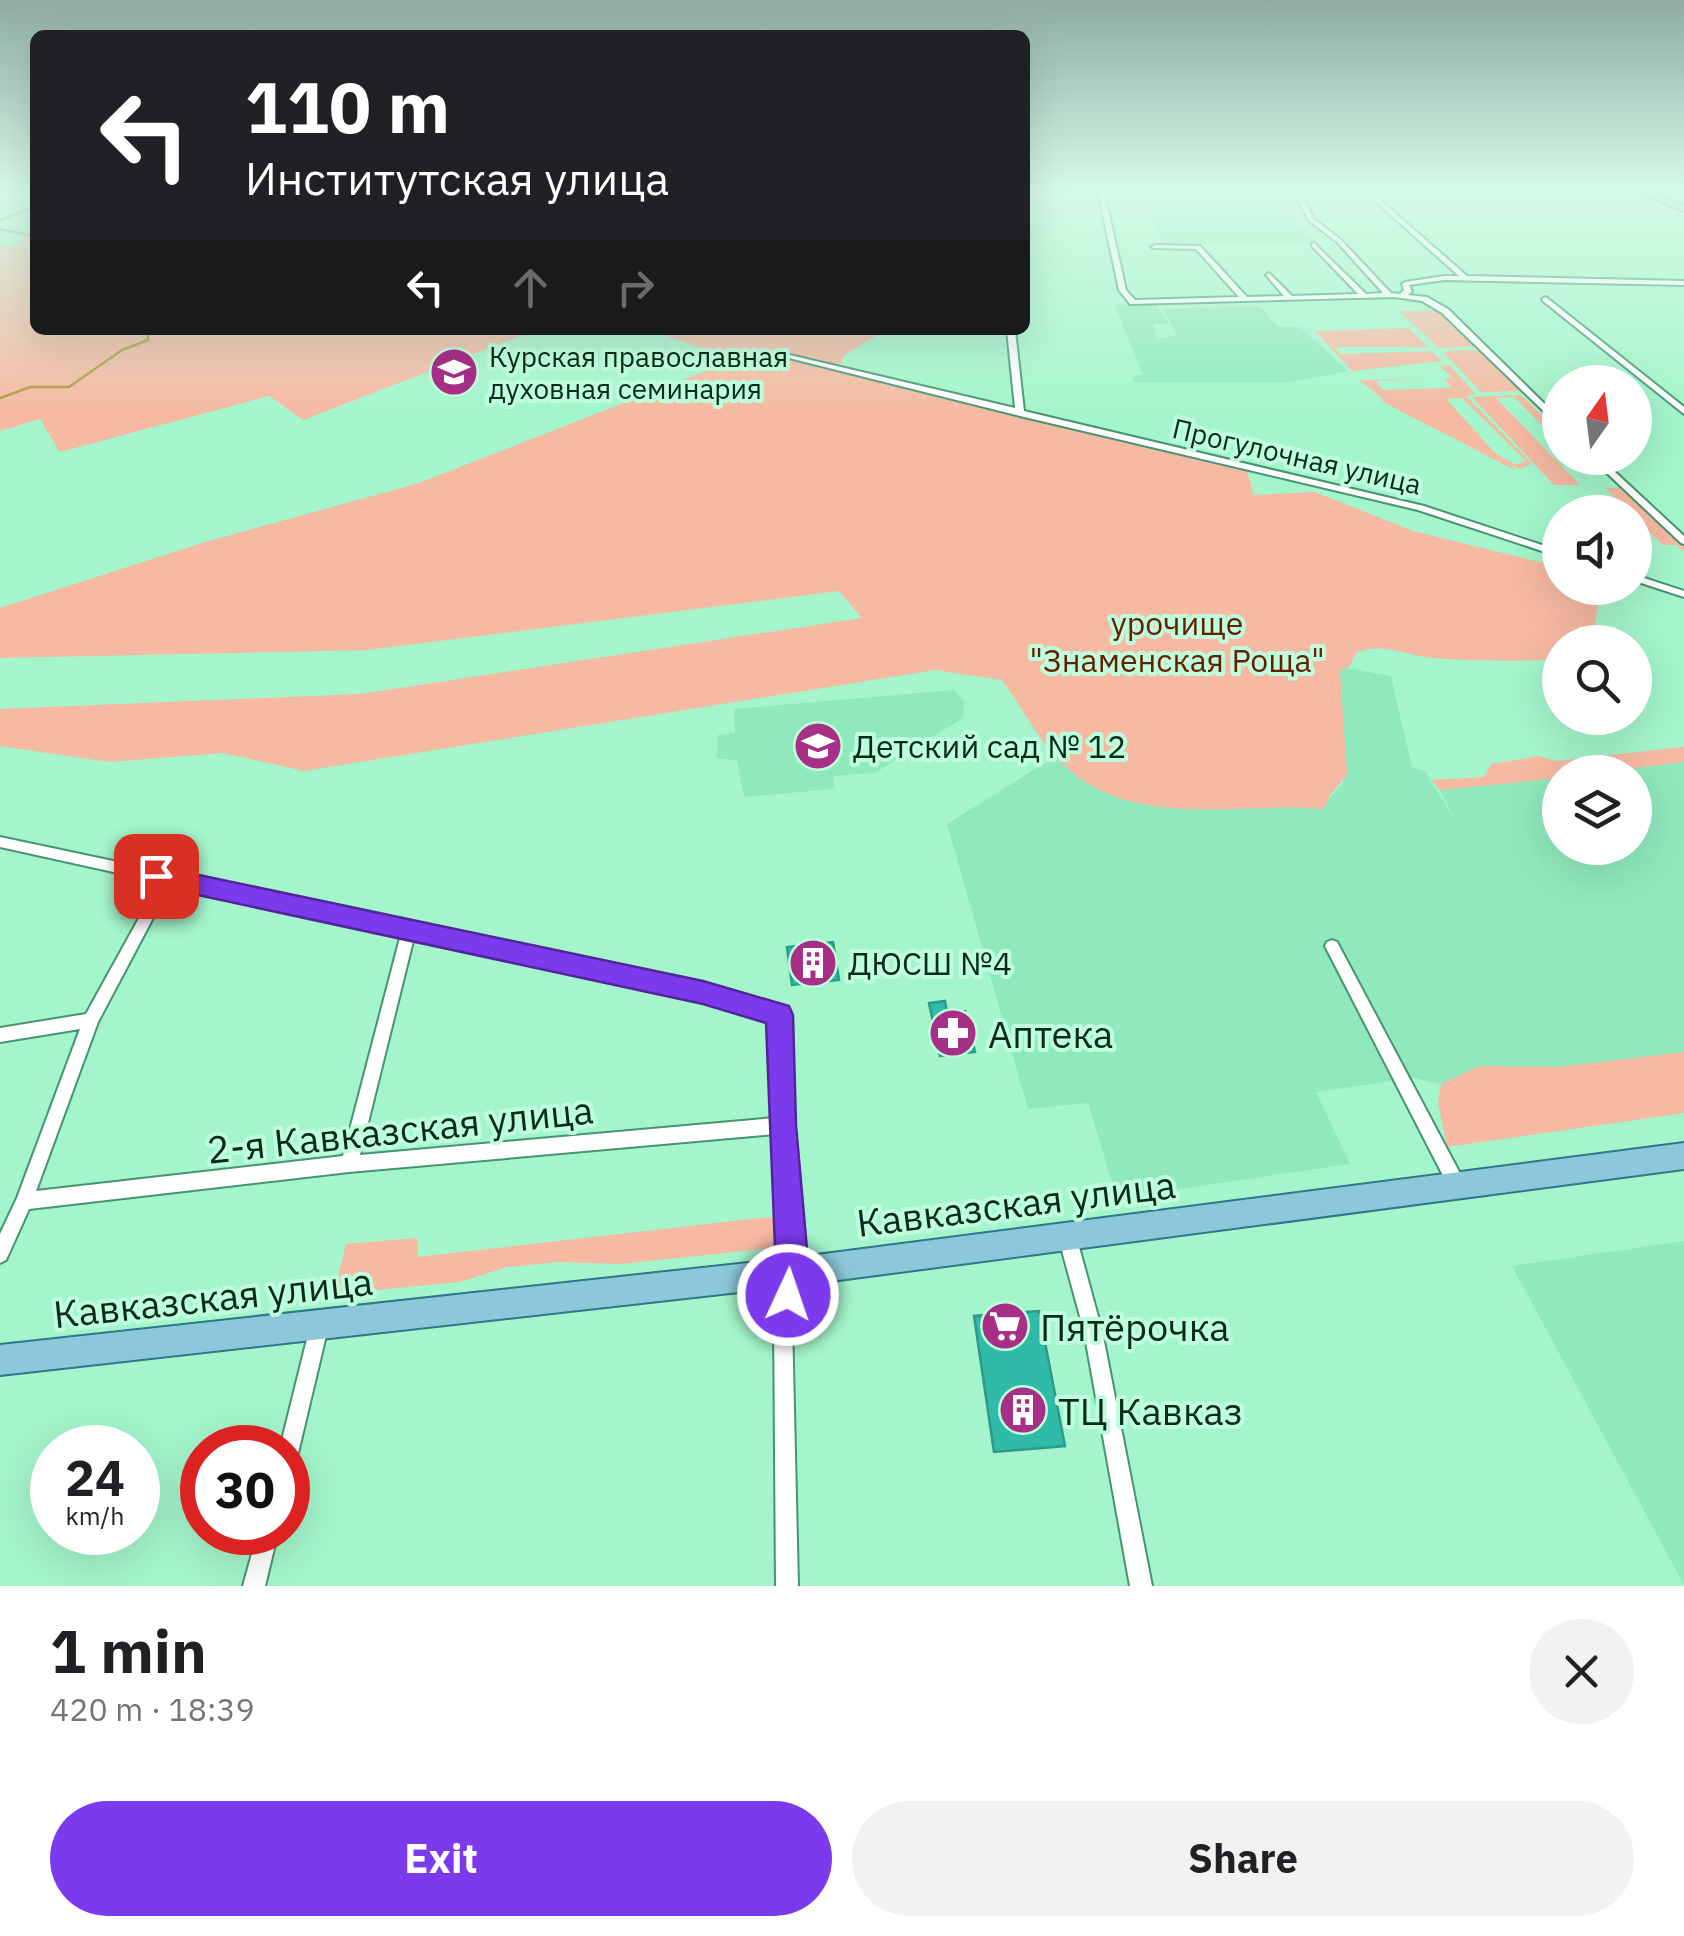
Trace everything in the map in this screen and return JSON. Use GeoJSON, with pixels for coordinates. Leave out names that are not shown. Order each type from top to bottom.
{"type":"FeatureCollection","features":[{"type":"Feature","properties":{"kind":"main road","name":"Кавказская улица"},"geometry":{"type":"LineString","coordinates":[[0,1360],[792,1272],[1684,1156]]}},
{"type":"Feature","properties":{"kind":"street"},"geometry":{"type":"LineString","coordinates":[[1120,266],[1128,299],[1146,304],[1389,295],[1426,300],[1445,311],[1542,406]]}},
{"type":"Feature","properties":{"kind":"street"},"geometry":{"type":"LineString","coordinates":[[1216,266],[1246,299]]}},
{"type":"Feature","properties":{"kind":"street"},"geometry":{"type":"LineString","coordinates":[[1334,266],[1363,296]]}},
{"type":"Feature","properties":{"kind":"street"},"geometry":{"type":"LineString","coordinates":[[1362,266],[1389,295]]}},
{"type":"Feature","properties":{"kind":"street"},"geometry":{"type":"LineString","coordinates":[[1452,266],[1464,277]]}},
{"type":"Feature","properties":{"kind":"street"},"geometry":{"type":"LineString","coordinates":[[1269,275],[1290,298]]}},
{"type":"Feature","properties":{"kind":"street"},"geometry":{"type":"LineString","coordinates":[[1403,295],[1410,280],[1464,277],[1596,284],[1684,283]]}},
{"type":"Feature","properties":{"kind":"street"},"geometry":{"type":"LineString","coordinates":[[1546,299],[1684,410]]}},
{"type":"Feature","properties":{"kind":"street"},"geometry":{"type":"LineString","coordinates":[[1012,335],[1020,413]]}},
{"type":"Feature","properties":{"kind":"street","name":"Прогулочная улица"},"geometry":{"type":"LineString","coordinates":[[777,354],[1421,508],[1542,548]]}},
{"type":"Feature","properties":{"kind":"street"},"geometry":{"type":"LineString","coordinates":[[1613,475],[1684,541]]}},
{"type":"Feature","properties":{"kind":"street"},"geometry":{"type":"LineString","coordinates":[[1652,584],[1684,594]]}},
{"type":"Feature","properties":{"kind":"street"},"geometry":{"type":"LineString","coordinates":[[0,842],[703,992],[779,1015],[792,1272],[784,1319],[786,1586]]}},
{"type":"Feature","properties":{"kind":"street"},"geometry":{"type":"LineString","coordinates":[[0,1254],[24,1201],[91,1020],[167,878]]}},
{"type":"Feature","properties":{"kind":"street"},"geometry":{"type":"LineString","coordinates":[[349,1164],[409,930]]}},
{"type":"Feature","properties":{"kind":"street"},"geometry":{"type":"LineString","coordinates":[[1332,946],[1458,1187]]}},
{"type":"Feature","properties":{"kind":"street"},"geometry":{"type":"LineString","coordinates":[[0,1035],[91,1020]]}},
{"type":"Feature","properties":{"kind":"street","name":"2-я Кавказская улица"},"geometry":{"type":"LineString","coordinates":[[24,1201],[349,1164],[782,1125]]}},
{"type":"Feature","properties":{"kind":"street"},"geometry":{"type":"LineString","coordinates":[[1066,1236],[1093,1331],[1142,1586]]}},
{"type":"Feature","properties":{"kind":"street"},"geometry":{"type":"LineString","coordinates":[[295,1425],[319,1327]]}},
{"type":"Feature","properties":{"kind":"street"},"geometry":{"type":"LineString","coordinates":[[254,1586],[262,1555]]}},
{"type":"Feature","properties":{"kind":"shaded area"},"geometry":{"type":"Polygon","coordinates":[[[1156,304],[1168,323],[1153,324],[1156,339],[1177,335],[1163,309],[1260,306],[1278,327],[1300,327],[1348,371],[1291,382],[1134,382],[1134,375],[1143,375],[1115,305],[1156,304]]]}},
{"type":"Feature","properties":{"kind":"shaded area"},"geometry":{"type":"Polygon","coordinates":[[[1337,666],[1391,676],[1412,768],[1425,771],[1455,820],[1440,790],[1542,780],[1542,865],[1652,865],[1652,766],[1684,762],[1684,1052],[1558,1067],[1480,1066],[1441,1084],[1414,1078],[1316,1092],[1350,1164],[1117,1198],[1088,1103],[1028,1109],[947,824],[1059,754],[1323,805],[1343,784],[1337,666]]]}},
{"type":"Feature","properties":{"kind":"shaded area","name":"Детский сад № 12"},"geometry":{"type":"Polygon","coordinates":[[[954,690],[964,702],[963,718],[875,773],[833,776],[834,789],[744,797],[737,761],[717,758],[718,735],[735,733],[734,709],[954,690]]]}},
{"type":"Feature","properties":{"kind":"shaded area"},"geometry":{"type":"Polygon","coordinates":[[[1684,1241],[1684,1585],[1512,1266],[1684,1241]]]}},
{"type":"Feature","properties":{"kind":"green space"},"geometry":{"type":"Polygon","coordinates":[[[0,266],[30,266],[30,335],[523,335],[303,420],[269,396],[60,452],[40,419],[0,431],[0,266]]]}},
{"type":"Feature","properties":{"kind":"green space"},"geometry":{"type":"Polygon","coordinates":[[[1439,310],[1476,346],[1439,348],[1399,311],[1439,310]]]}},
{"type":"Feature","properties":{"kind":"green space"},"geometry":{"type":"Polygon","coordinates":[[[1409,328],[1428,347],[1334,347],[1341,354],[1432,351],[1442,361],[1352,371],[1315,331],[1409,328]]]}},
{"type":"Feature","properties":{"kind":"green space","name":"урочище \"Знаменская Роща\""},"geometry":{"type":"Polygon","coordinates":[[[663,335],[878,335],[845,355],[838,367],[1245,464],[1254,495],[1315,492],[1413,531],[1542,563],[1542,605],[1598,605],[1595,625],[1542,625],[1542,660],[1434,658],[1377,648],[1357,652],[1349,667],[1340,671],[1347,775],[1324,809],[1189,809],[1124,799],[1094,787],[1066,767],[1040,737],[1002,680],[935,670],[304,771],[223,753],[109,762],[0,746],[0,709],[360,694],[862,618],[839,591],[367,650],[0,658],[0,608],[202,543],[419,483],[736,359],[663,335]]]}},
{"type":"Feature","properties":{"kind":"green space"},"geometry":{"type":"Polygon","coordinates":[[[1483,351],[1523,391],[1481,392],[1443,352],[1483,351]]]}},
{"type":"Feature","properties":{"kind":"green space"},"geometry":{"type":"Polygon","coordinates":[[[1449,365],[1476,394],[1466,396],[1532,464],[1520,469],[1509,464],[1517,471],[1381,401],[1384,400],[1359,380],[1424,380],[1376,381],[1383,390],[1451,388],[1445,379],[1452,378],[1440,366],[1449,365]],[[1462,398],[1446,399],[1495,453],[1516,465],[1526,461],[1462,398]]]}},
{"type":"Feature","properties":{"kind":"green space"},"geometry":{"type":"Polygon","coordinates":[[[1521,395],[1542,415],[1542,425],[1514,397],[1496,398],[1542,446],[1542,472],[1472,397],[1521,395]]]}},
{"type":"Feature","properties":{"kind":"green space"},"geometry":{"type":"Polygon","coordinates":[[[1545,475],[1570,475],[1580,485],[1554,485],[1545,475]]]}},
{"type":"Feature","properties":{"kind":"green space"},"geometry":{"type":"Polygon","coordinates":[[[1605,488],[1627,488],[1635,495],[1612,495],[1605,488]]]}},
{"type":"Feature","properties":{"kind":"green space"},"geometry":{"type":"Polygon","coordinates":[[[1652,511],[1684,541],[1684,552],[1677,545],[1663,545],[1652,535],[1652,511]]]}},
{"type":"Feature","properties":{"kind":"green space"},"geometry":{"type":"Polygon","coordinates":[[[1684,747],[1684,762],[1652,766],[1652,755],[1610,755],[1684,747]]]}},
{"type":"Feature","properties":{"kind":"green space"},"geometry":{"type":"Polygon","coordinates":[[[1539,756],[1542,780],[1440,790],[1431,780],[1484,777],[1491,764],[1539,756]]]}},
{"type":"Feature","properties":{"kind":"green space"},"geometry":{"type":"Polygon","coordinates":[[[1684,1052],[1684,1113],[1447,1147],[1438,1103],[1441,1084],[1479,1066],[1558,1067],[1684,1052]]]}},
{"type":"Feature","properties":{"kind":"green space"},"geometry":{"type":"Polygon","coordinates":[[[768,1217],[777,1221],[779,1244],[774,1248],[620,1264],[558,1262],[507,1267],[460,1282],[334,1294],[346,1244],[417,1238],[418,1257],[768,1217]]]}},
{"type":"Feature","properties":{"kind":"building","name":"ДЮСШ №4"},"geometry":{"type":"Polygon","coordinates":[[[833,942],[839,980],[792,985],[787,947],[833,942]]]}},
{"type":"Feature","properties":{"kind":"building","name":"Аптека"},"geometry":{"type":"Polygon","coordinates":[[[945,1001],[947,1013],[965,1011],[975,1052],[940,1056],[929,1003],[945,1001]]]}},
{"type":"Feature","properties":{"kind":"building","name":"ТЦ Кавказ"},"geometry":{"type":"Polygon","coordinates":[[[1039,1311],[1065,1446],[994,1452],[974,1316],[1039,1311]]]}},
{"type":"Feature","properties":{"kind":"waterway"},"geometry":{"type":"LineString","coordinates":[[0,398],[30,387],[69,387],[122,350],[148,340],[148,335]]}},
{"type":"Feature","properties":{"kind":"place","name":"Курская православная духовная семинария"},"geometry":{"type":"Point","coordinates":[454,372]}},
{"type":"Feature","properties":{"kind":"place","name":"Детский сад № 12"},"geometry":{"type":"Point","coordinates":[818,746]}},
{"type":"Feature","properties":{"kind":"place","name":"ДЮСШ №4"},"geometry":{"type":"Point","coordinates":[813,963]}},
{"type":"Feature","properties":{"kind":"place","name":"Аптека"},"geometry":{"type":"Point","coordinates":[953,1033]}},
{"type":"Feature","properties":{"kind":"place","name":"Пятёрочка"},"geometry":{"type":"Point","coordinates":[1005,1326]}},
{"type":"Feature","properties":{"kind":"place","name":"ТЦ Кавказ"},"geometry":{"type":"Point","coordinates":[1023,1410]}},
{"type":"Feature","properties":{"kind":"route"},"geometry":{"type":"LineString","coordinates":[[156,876],[703,992],[779,1015],[792,1272],[788,1295]]}}]}
